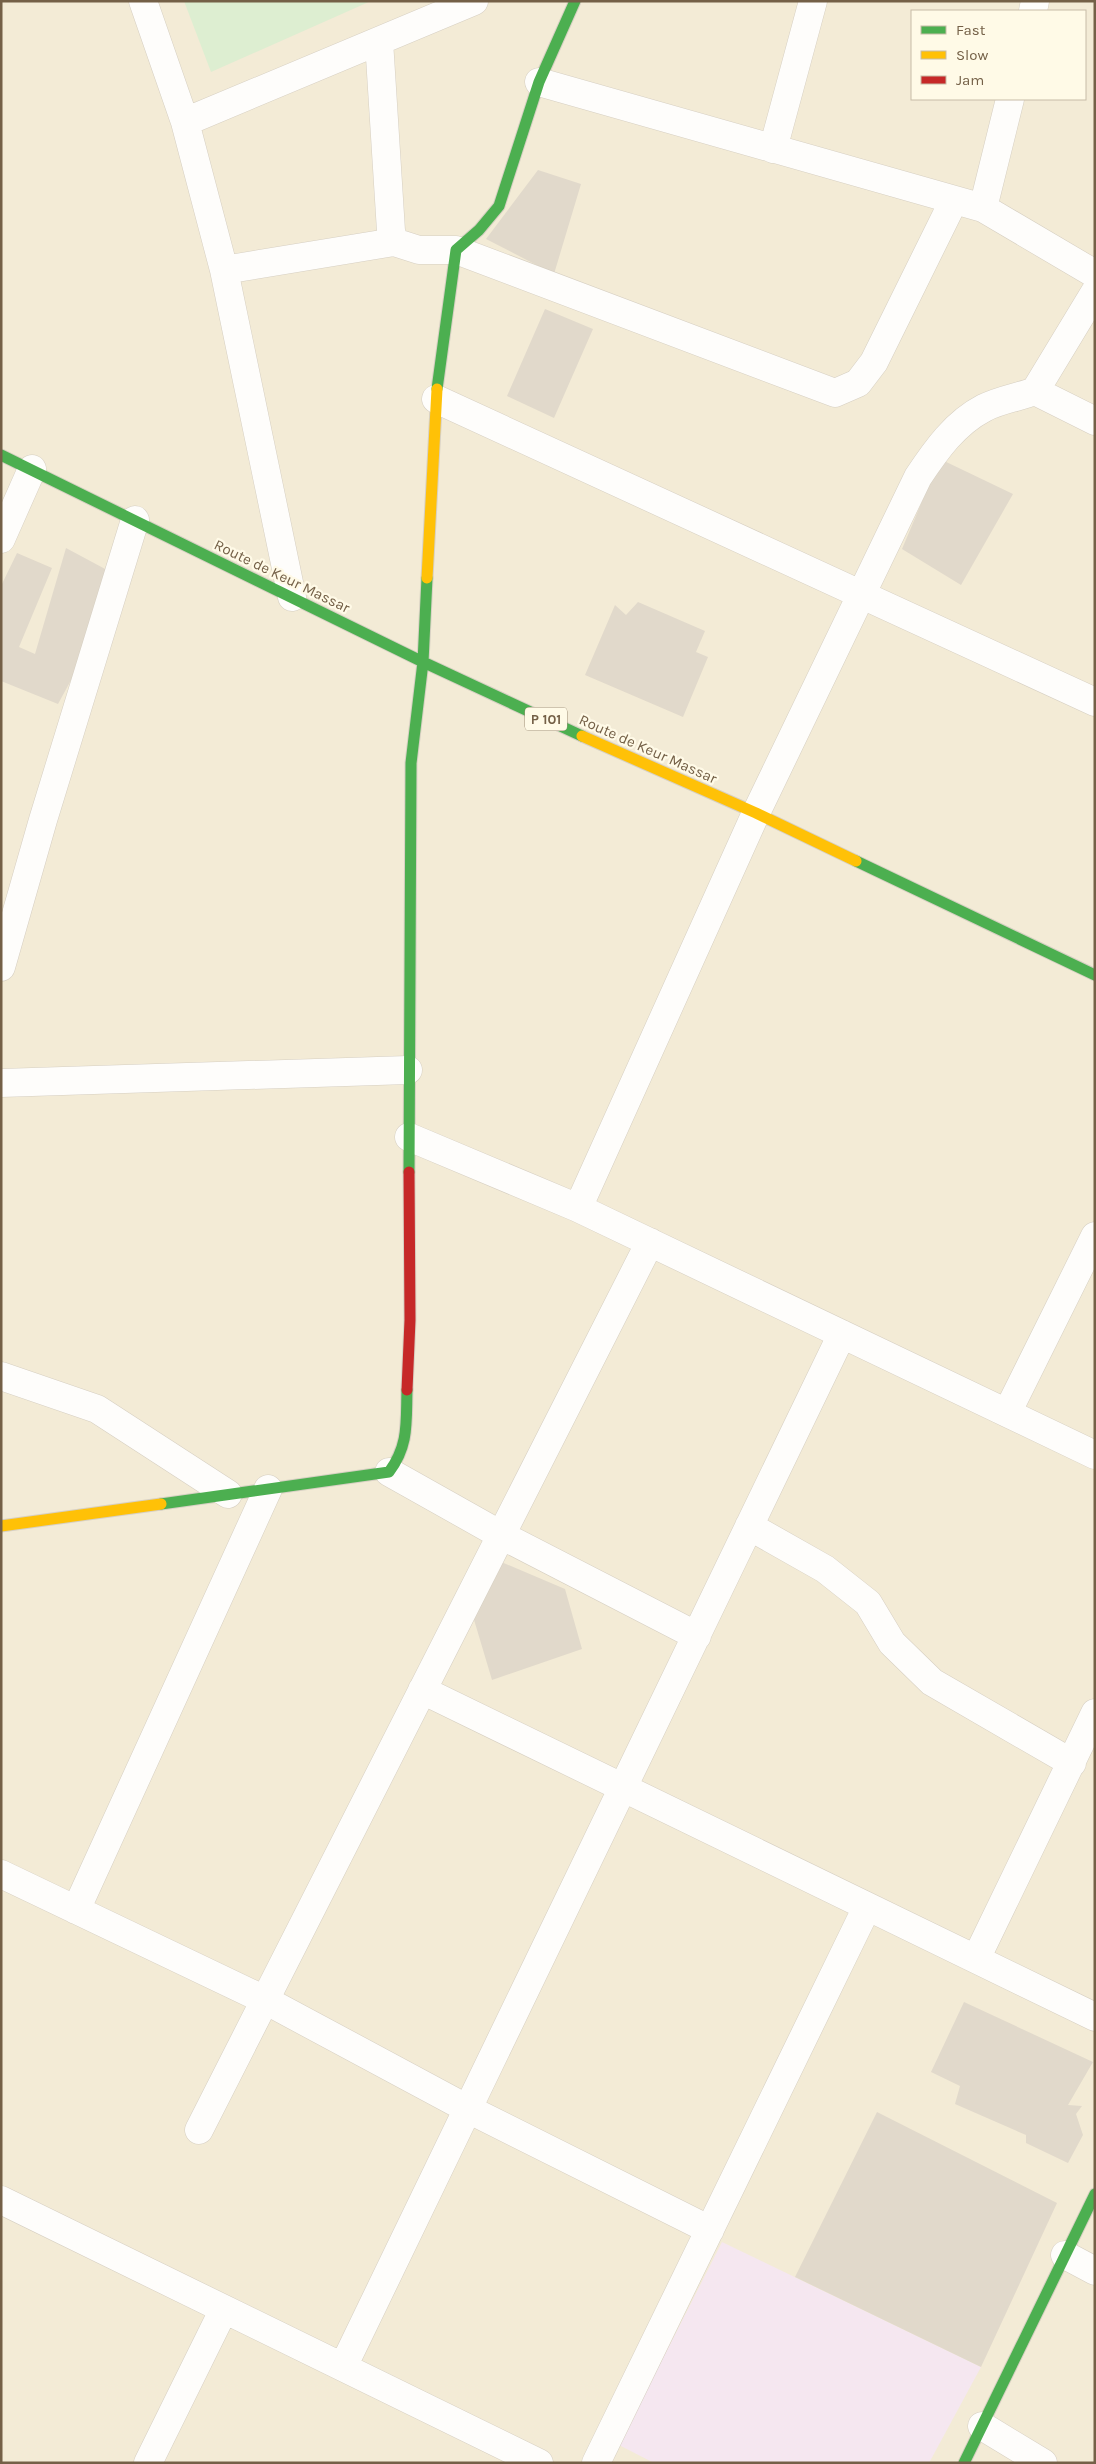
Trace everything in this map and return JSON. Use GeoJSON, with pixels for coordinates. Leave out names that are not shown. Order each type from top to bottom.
{"type":"FeatureCollection","features":[{"type":"Feature","properties":{"kind":"street"},"geometry":{"type":"LineString","coordinates":[[143,1],[185,122],[224,270],[292,597]]}},
{"type":"Feature","properties":{"kind":"street"},"geometry":{"type":"LineString","coordinates":[[185,122],[474,1]]}},
{"type":"Feature","properties":{"kind":"street"},"geometry":{"type":"LineString","coordinates":[[389,1472],[400,1457],[406,1442],[410,1320],[408,1070],[411,763],[423,662],[436,400],[456,250],[479,230],[499,206],[539,82],[575,1]]}},
{"type":"Feature","properties":{"kind":"street"},"geometry":{"type":"LineString","coordinates":[[773,149],[813,1]]}},
{"type":"Feature","properties":{"kind":"street"},"geometry":{"type":"LineString","coordinates":[[379,41],[391,231],[394,242]]}},
{"type":"Feature","properties":{"kind":"street"},"geometry":{"type":"LineString","coordinates":[[539,82],[983,208],[1095,274]]}},
{"type":"Feature","properties":{"kind":"street"},"geometry":{"type":"LineString","coordinates":[[983,208],[1010,100]]}},
{"type":"Feature","properties":{"kind":"street"},"geometry":{"type":"LineString","coordinates":[[224,270],[394,242],[419,250],[456,250],[835,393],[858,383],[874,362],[954,200]]}},
{"type":"Feature","properties":{"kind":"street"},"geometry":{"type":"LineString","coordinates":[[1035,392],[1095,292]]}},
{"type":"Feature","properties":{"kind":"street"},"geometry":{"type":"LineString","coordinates":[[578,1208],[756,813],[918,477],[937,448],[957,427],[984,407],[1035,392],[1095,421]]}},
{"type":"Feature","properties":{"kind":"street"},"geometry":{"type":"LineString","coordinates":[[436,400],[1095,702]]}},
{"type":"Feature","properties":{"kind":"street","name":"Route de Keur Massar"},"geometry":{"type":"LineString","coordinates":[[1,455],[423,662],[594,742],[756,813],[1095,975]]}},
{"type":"Feature","properties":{"kind":"street"},"geometry":{"type":"LineString","coordinates":[[1,539],[32,469]]}},
{"type":"Feature","properties":{"kind":"street"},"geometry":{"type":"LineString","coordinates":[[1,967],[43,820],[135,520]]}},
{"type":"Feature","properties":{"kind":"street"},"geometry":{"type":"LineString","coordinates":[[1,1083],[408,1070]]}},
{"type":"Feature","properties":{"kind":"street"},"geometry":{"type":"LineString","coordinates":[[409,1138],[578,1208],[1095,1455]]}},
{"type":"Feature","properties":{"kind":"street"},"geometry":{"type":"LineString","coordinates":[[1007,1413],[1095,1236]]}},
{"type":"Feature","properties":{"kind":"street"},"geometry":{"type":"LineString","coordinates":[[199,2130],[650,1242]]}},
{"type":"Feature","properties":{"kind":"street"},"geometry":{"type":"LineString","coordinates":[[343,2367],[842,1334]]}},
{"type":"Feature","properties":{"kind":"street"},"geometry":{"type":"LineString","coordinates":[[1,1376],[97,1409],[228,1494]]}},
{"type":"Feature","properties":{"kind":"street"},"geometry":{"type":"LineString","coordinates":[[1,1526],[389,1472],[501,1535],[696,1636]]}},
{"type":"Feature","properties":{"kind":"street"},"geometry":{"type":"LineString","coordinates":[[76,1910],[268,1489]]}},
{"type":"Feature","properties":{"kind":"street"},"geometry":{"type":"LineString","coordinates":[[749,1526],[825,1569],[868,1604],[892,1643],[932,1682],[1072,1763]]}},
{"type":"Feature","properties":{"kind":"street"},"geometry":{"type":"LineString","coordinates":[[422,1690],[1095,2017]]}},
{"type":"Feature","properties":{"kind":"street"},"geometry":{"type":"LineString","coordinates":[[976,1959],[1095,1713]]}},
{"type":"Feature","properties":{"kind":"street"},"geometry":{"type":"LineString","coordinates":[[1,1874],[265,2000],[468,2108],[710,2230]]}},
{"type":"Feature","properties":{"kind":"street"},"geometry":{"type":"LineString","coordinates":[[596,2463],[867,1907]]}},
{"type":"Feature","properties":{"kind":"street"},"geometry":{"type":"LineString","coordinates":[[964,2463],[1095,2194]]}},
{"type":"Feature","properties":{"kind":"street"},"geometry":{"type":"LineString","coordinates":[[1,2200],[539,2463]]}},
{"type":"Feature","properties":{"kind":"street"},"geometry":{"type":"LineString","coordinates":[[1065,2256],[1095,2271]]}},
{"type":"Feature","properties":{"kind":"street"},"geometry":{"type":"LineString","coordinates":[[148,2463],[224,2309]]}},
{"type":"Feature","properties":{"kind":"street"},"geometry":{"type":"LineString","coordinates":[[982,2426],[1043,2463]]}},
{"type":"Feature","properties":{"kind":"shaded area"},"geometry":{"type":"Polygon","coordinates":[[[1,1],[1095,1],[1095,2463],[1,2463],[1,1]]]}},
{"type":"Feature","properties":{"kind":"shaded area"},"geometry":{"type":"Polygon","coordinates":[[[722,2242],[981,2367],[929,2463],[654,2463],[619,2445],[722,2242]]]}},
{"type":"Feature","properties":{"kind":"green space"},"geometry":{"type":"Polygon","coordinates":[[[184,1],[371,1],[211,72],[184,1]]]}},
{"type":"Feature","properties":{"kind":"building"},"geometry":{"type":"Polygon","coordinates":[[[538,170],[581,184],[554,274],[486,239],[538,170]]]}},
{"type":"Feature","properties":{"kind":"building"},"geometry":{"type":"Polygon","coordinates":[[[545,309],[593,329],[554,418],[507,396],[545,309]]]}},
{"type":"Feature","properties":{"kind":"building"},"geometry":{"type":"Polygon","coordinates":[[[940,459],[1013,494],[961,585],[902,549],[940,459]]]}},
{"type":"Feature","properties":{"kind":"building"},"geometry":{"type":"Polygon","coordinates":[[[66,548],[107,570],[76,671],[58,704],[1,681],[1,586],[17,553],[52,568],[19,647],[35,654],[66,548]]]}},
{"type":"Feature","properties":{"kind":"building"},"geometry":{"type":"Polygon","coordinates":[[[638,602],[705,631],[696,652],[708,657],[683,717],[585,675],[615,605],[626,615],[638,602]]]}},
{"type":"Feature","properties":{"kind":"building"},"geometry":{"type":"Polygon","coordinates":[[[499,1561],[565,1589],[582,1649],[492,1680],[472,1613],[499,1561]]]}},
{"type":"Feature","properties":{"kind":"building"},"geometry":{"type":"Polygon","coordinates":[[[964,2002],[1093,2062],[1068,2105],[1082,2106],[1076,2114],[1083,2135],[1068,2163],[1026,2143],[1026,2135],[955,2104],[960,2086],[931,2072],[964,2002]]]}},
{"type":"Feature","properties":{"kind":"building"},"geometry":{"type":"Polygon","coordinates":[[[877,2112],[1057,2203],[981,2367],[795,2277],[877,2112]]]}},
{"type":"Feature","properties":{"kind":"traffic: fast"},"geometry":{"type":"LineString","coordinates":[[437,389],[456,250],[479,230],[499,206],[539,82],[575,1]]}},
{"type":"Feature","properties":{"kind":"traffic: fast"},"geometry":{"type":"LineString","coordinates":[[1,455],[423,662],[582,736]]}},
{"type":"Feature","properties":{"kind":"traffic: fast"},"geometry":{"type":"LineString","coordinates":[[409,1172],[411,763],[423,662],[427,578]]}},
{"type":"Feature","properties":{"kind":"traffic: fast"},"geometry":{"type":"LineString","coordinates":[[856,861],[1095,975]]}},
{"type":"Feature","properties":{"kind":"traffic: fast"},"geometry":{"type":"LineString","coordinates":[[161,1504],[389,1472],[403,1443],[407,1390]]}},
{"type":"Feature","properties":{"kind":"traffic: fast"},"geometry":{"type":"LineString","coordinates":[[964,2463],[1095,2194]]}},
{"type":"Feature","properties":{"kind":"traffic: slow"},"geometry":{"type":"LineString","coordinates":[[427,578],[437,389]]}},
{"type":"Feature","properties":{"kind":"traffic: slow"},"geometry":{"type":"LineString","coordinates":[[582,736],[756,813],[856,861]]}},
{"type":"Feature","properties":{"kind":"traffic: slow"},"geometry":{"type":"LineString","coordinates":[[1,1526],[161,1504]]}},
{"type":"Feature","properties":{"kind":"traffic: jam"},"geometry":{"type":"LineString","coordinates":[[407,1390],[410,1320],[409,1172]]}}]}
